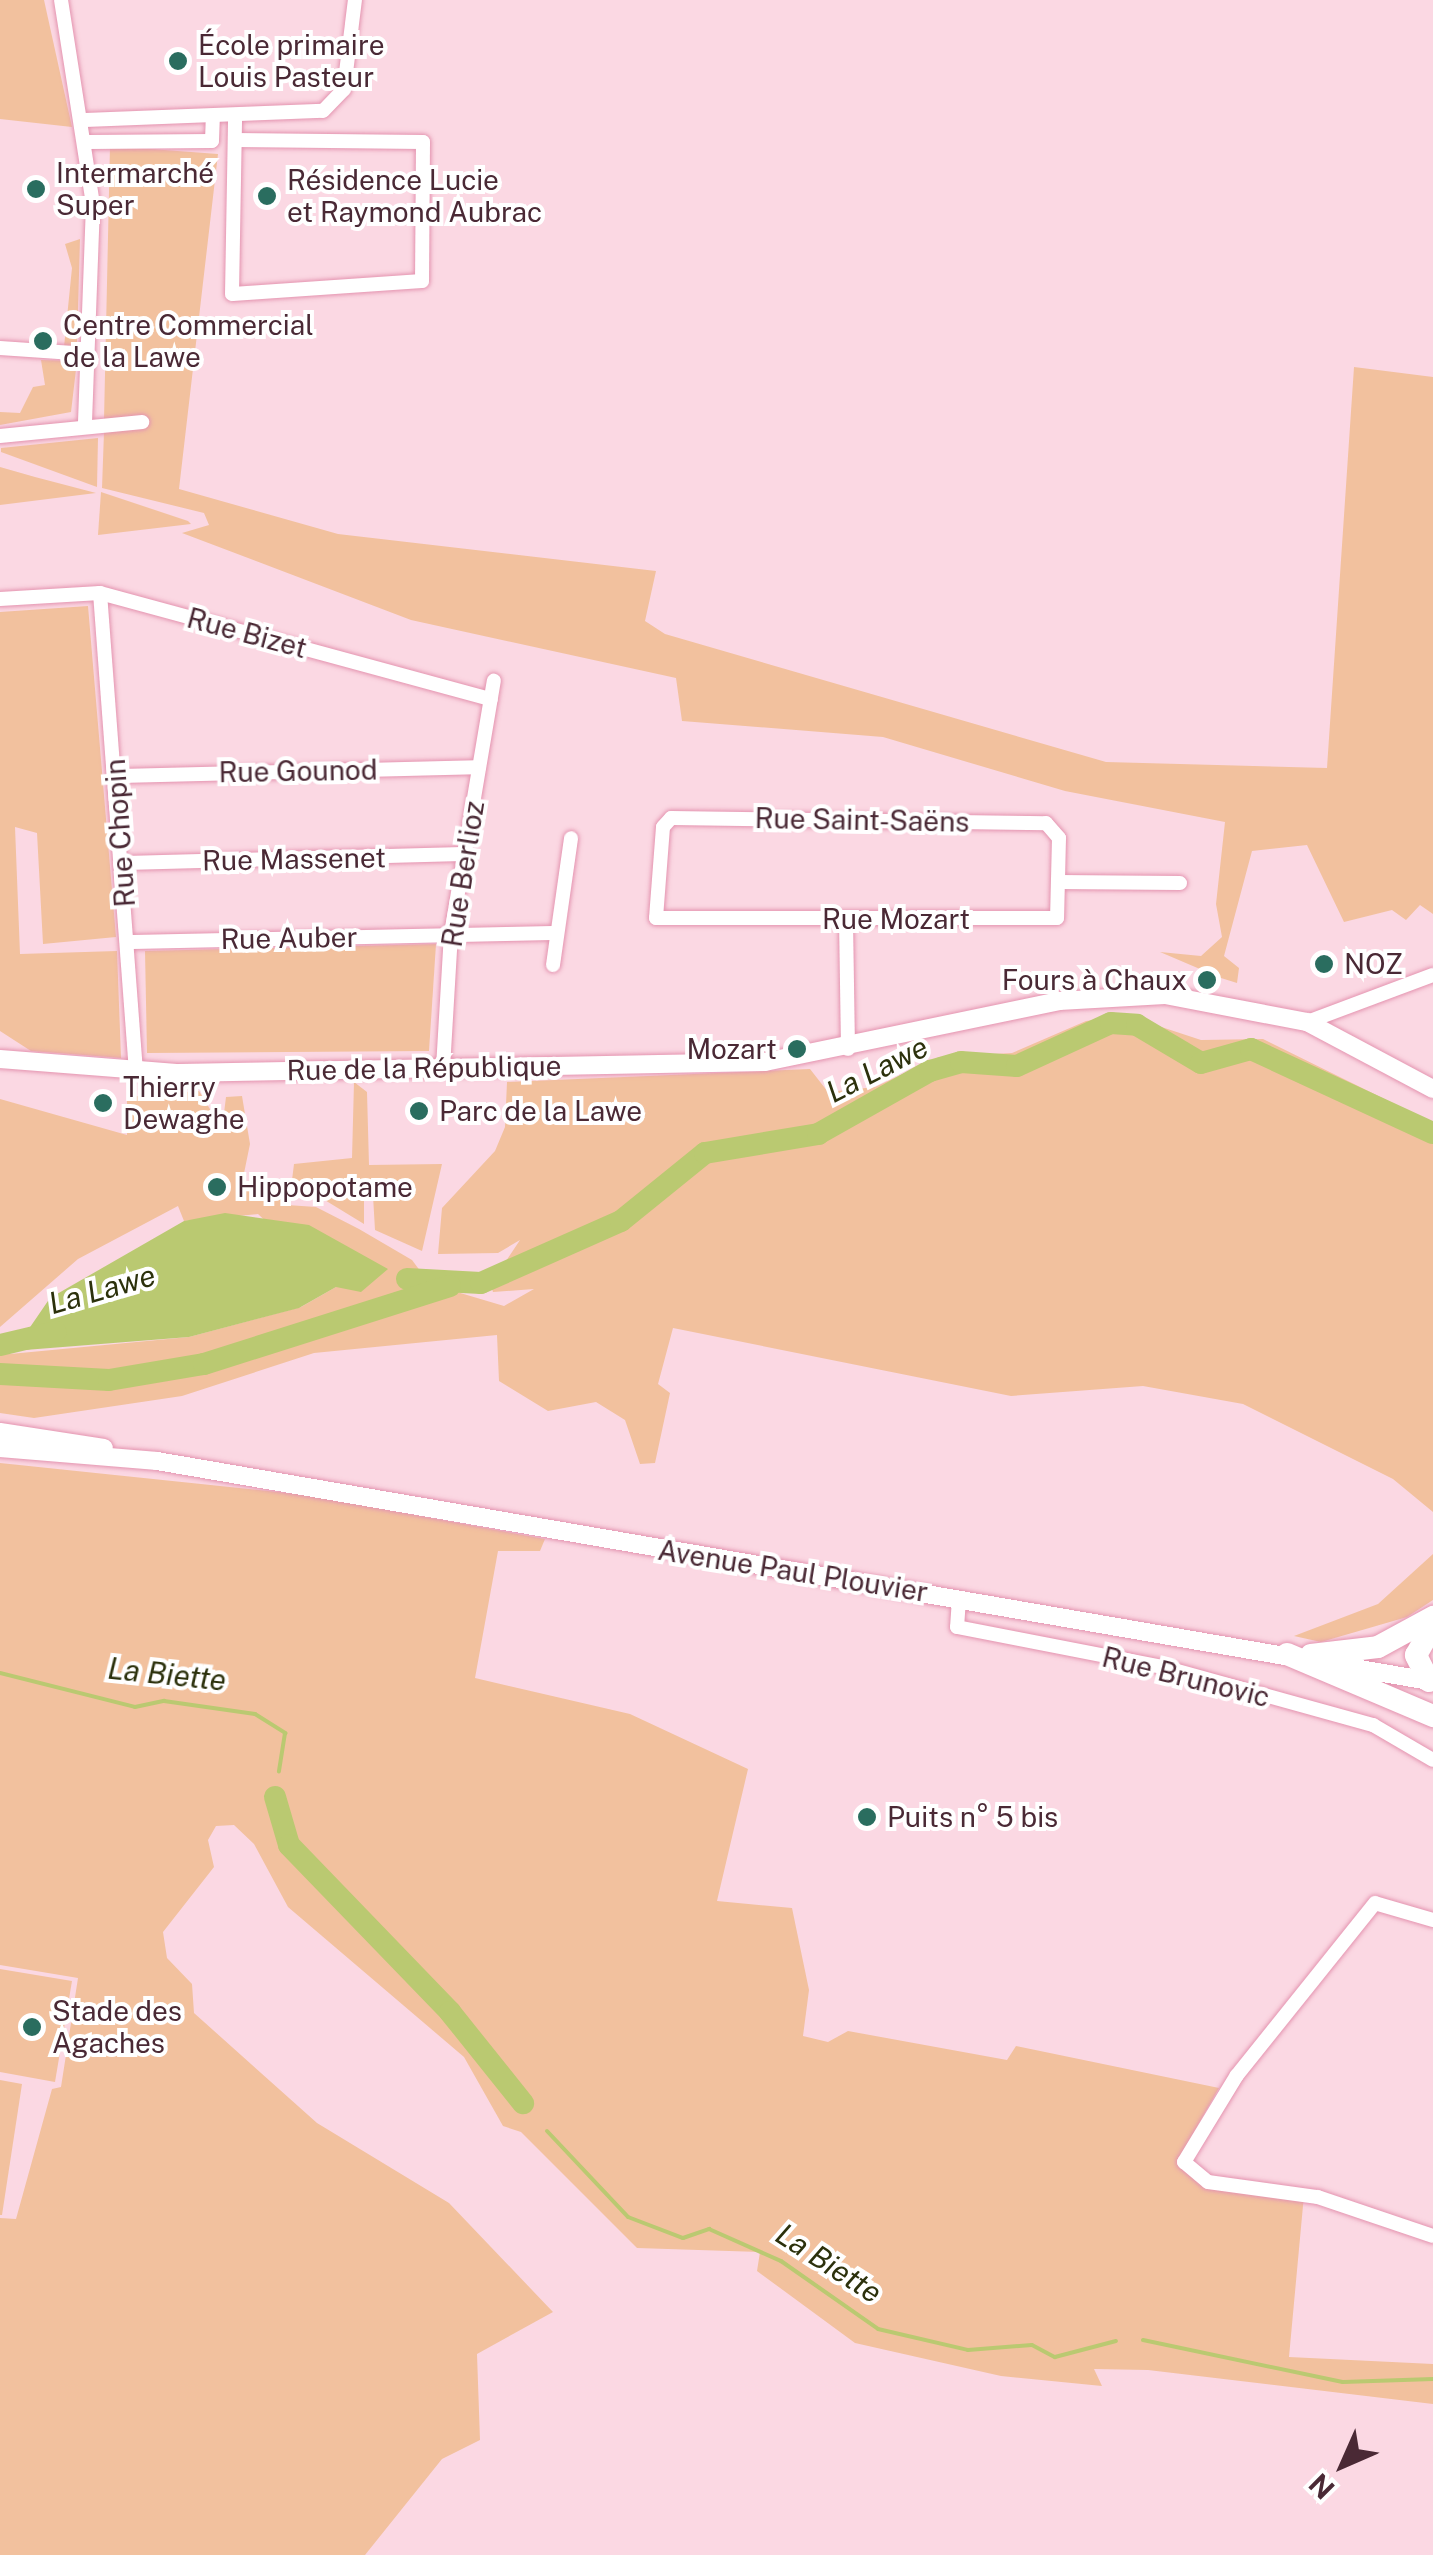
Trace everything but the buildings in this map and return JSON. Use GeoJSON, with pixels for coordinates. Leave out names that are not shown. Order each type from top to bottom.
{"type":"FeatureCollection","features":[{"type":"Feature","properties":{"kind":"highway"},"geometry":{"type":"LineString","coordinates":[[1287,1654],[1351,1655],[1433,1621]]}},
{"type":"Feature","properties":{"kind":"highway"},"geometry":{"type":"LineString","coordinates":[[1429,1680],[1416,1655],[1433,1621]]}},
{"type":"Feature","properties":{"kind":"highway"},"geometry":{"type":"LineString","coordinates":[[1287,1654],[1433,1716]]}},
{"type":"Feature","properties":{"kind":"main road","name":"Rue de la République"},"geometry":{"type":"LineString","coordinates":[[0,1059],[136,1072],[765,1062],[848,1049],[1098,996],[1202,999],[1307,1022],[1341,1036],[1433,1089]]}},
{"type":"Feature","properties":{"kind":"main road","name":"Avenue Paul Plouvier"},"geometry":{"type":"LineString","coordinates":[[0,1432],[1429,1680]]}},
{"type":"Feature","properties":{"kind":"main road","name":"Avenue Paul Plouvier"},"geometry":{"type":"LineString","coordinates":[[0,1448],[157,1461]]}},
{"type":"Feature","properties":{"kind":"street"},"geometry":{"type":"LineString","coordinates":[[61,0],[88,142],[85,426]]}},
{"type":"Feature","properties":{"kind":"street"},"geometry":{"type":"LineString","coordinates":[[86,120],[235,116],[330,108],[344,89],[356,0]]}},
{"type":"Feature","properties":{"kind":"street"},"geometry":{"type":"LineString","coordinates":[[235,116],[232,294],[422,282],[423,142],[235,140]]}},
{"type":"Feature","properties":{"kind":"street"},"geometry":{"type":"LineString","coordinates":[[88,142],[212,141],[214,117]]}},
{"type":"Feature","properties":{"kind":"street"},"geometry":{"type":"LineString","coordinates":[[0,348],[88,354]]}},
{"type":"Feature","properties":{"kind":"street"},"geometry":{"type":"LineString","coordinates":[[0,436],[142,422]]}},
{"type":"Feature","properties":{"kind":"street","name":"Rue Bizet"},"geometry":{"type":"LineString","coordinates":[[0,599],[100,593],[491,698]]}},
{"type":"Feature","properties":{"kind":"street","name":"Rue Chopin"},"geometry":{"type":"LineString","coordinates":[[100,593],[117,776],[136,1072]]}},
{"type":"Feature","properties":{"kind":"street","name":"Rue Berlioz"},"geometry":{"type":"LineString","coordinates":[[443,1068],[451,934],[494,681]]}},
{"type":"Feature","properties":{"kind":"street","name":"Rue Gounod"},"geometry":{"type":"LineString","coordinates":[[117,776],[480,767]]}},
{"type":"Feature","properties":{"kind":"street","name":"Rue Saint-Saëns"},"geometry":{"type":"LineString","coordinates":[[656,918],[663,827],[676,817],[1040,822],[1059,838]]}},
{"type":"Feature","properties":{"kind":"street"},"geometry":{"type":"LineString","coordinates":[[553,965],[571,838]]}},
{"type":"Feature","properties":{"kind":"street","name":"Rue Mozart"},"geometry":{"type":"LineString","coordinates":[[656,918],[1057,918],[1059,838]]}},
{"type":"Feature","properties":{"kind":"street","name":"Rue Massenet"},"geometry":{"type":"LineString","coordinates":[[123,863],[465,854]]}},
{"type":"Feature","properties":{"kind":"street"},"geometry":{"type":"LineString","coordinates":[[1058,882],[1180,884]]}},
{"type":"Feature","properties":{"kind":"street"},"geometry":{"type":"LineString","coordinates":[[846,920],[848,1049]]}},
{"type":"Feature","properties":{"kind":"street","name":"Rue Auber"},"geometry":{"type":"LineString","coordinates":[[128,942],[557,933]]}},
{"type":"Feature","properties":{"kind":"street"},"geometry":{"type":"LineString","coordinates":[[1307,1022],[1433,975]]}},
{"type":"Feature","properties":{"kind":"street"},"geometry":{"type":"LineString","coordinates":[[1341,1036],[1358,1006]]}},
{"type":"Feature","properties":{"kind":"street","name":"Rue Brunovic"},"geometry":{"type":"LineString","coordinates":[[959,1599],[958,1628],[1167,1668],[1373,1725],[1433,1760]]}},
{"type":"Feature","properties":{"kind":"street"},"geometry":{"type":"LineString","coordinates":[[1433,1920],[1375,1903],[1237,2075],[1184,2162],[1208,2182],[1318,2198],[1433,2236]]}},
{"type":"Feature","properties":{"kind":"shaded area"},"geometry":{"type":"Polygon","coordinates":[[[0,0],[44,0],[72,127],[0,119],[0,0]]]}},
{"type":"Feature","properties":{"kind":"shaded area"},"geometry":{"type":"Polygon","coordinates":[[[110,146],[218,154],[179,489],[338,534],[656,571],[645,621],[665,634],[1106,762],[1327,768],[1354,367],[1433,377],[1433,914],[1420,905],[1406,920],[1392,910],[1344,922],[1307,845],[1252,851],[1224,956],[1239,968],[1237,983],[1221,978],[1160,952],[1201,956],[1222,937],[1216,904],[1225,822],[1065,791],[883,737],[682,721],[676,678],[411,620],[182,533],[209,525],[204,513],[102,488],[104,432],[147,427],[146,417],[104,420],[110,146]]]}},
{"type":"Feature","properties":{"kind":"shaded area"},"geometry":{"type":"Polygon","coordinates":[[[80,239],[77,344],[64,347],[72,268],[65,244],[80,239]]]}},
{"type":"Feature","properties":{"kind":"shaded area"},"geometry":{"type":"Polygon","coordinates":[[[41,360],[77,361],[71,412],[0,425],[0,412],[20,413],[33,387],[45,385],[41,360]]]}},
{"type":"Feature","properties":{"kind":"shaded area"},"geometry":{"type":"Polygon","coordinates":[[[98,438],[97,487],[1,452],[1,448],[98,438]]]}},
{"type":"Feature","properties":{"kind":"shaded area"},"geometry":{"type":"Polygon","coordinates":[[[0,467],[35,477],[96,493],[0,505],[0,467]]]}},
{"type":"Feature","properties":{"kind":"shaded area"},"geometry":{"type":"Polygon","coordinates":[[[101,492],[188,521],[191,524],[98,535],[101,492]]]}},
{"type":"Feature","properties":{"kind":"shaded area"},"geometry":{"type":"Polygon","coordinates":[[[88,606],[116,937],[43,944],[37,833],[15,827],[20,954],[117,951],[121,1058],[31,1051],[0,1031],[0,612],[88,606]]]}},
{"type":"Feature","properties":{"kind":"shaded area"},"geometry":{"type":"Polygon","coordinates":[[[436,944],[429,1051],[147,1053],[145,951],[436,944]]]}},
{"type":"Feature","properties":{"kind":"shaded area"},"geometry":{"type":"Polygon","coordinates":[[[1128,1016],[1201,1040],[1263,1039],[1433,1123],[1433,1512],[1393,1479],[1243,1404],[1143,1386],[1011,1396],[673,1328],[658,1384],[670,1393],[655,1463],[640,1464],[625,1420],[596,1402],[548,1411],[499,1381],[497,1335],[314,1353],[182,1396],[34,1418],[0,1413],[0,1342],[10,1354],[189,1337],[301,1307],[336,1287],[258,1214],[184,1221],[178,1206],[78,1259],[0,1327],[0,1099],[127,1135],[127,1097],[199,1091],[222,1129],[226,1097],[242,1096],[250,1144],[242,1183],[288,1192],[287,1205],[316,1207],[359,1229],[412,1260],[430,1284],[504,1306],[534,1289],[493,1292],[486,1271],[502,1267],[520,1240],[498,1253],[438,1254],[442,1208],[495,1151],[505,1127],[507,1082],[810,1069],[828,1092],[875,1087],[939,1057],[1012,1053],[1086,1021],[1128,1016]]]}},
{"type":"Feature","properties":{"kind":"shaded area"},"geometry":{"type":"Polygon","coordinates":[[[354,1082],[367,1092],[369,1165],[442,1164],[422,1251],[375,1230],[372,1179],[364,1182],[364,1224],[292,1180],[294,1164],[352,1158],[354,1082]]]}},
{"type":"Feature","properties":{"kind":"shaded area"},"geometry":{"type":"Polygon","coordinates":[[[0,1463],[306,1495],[545,1539],[540,1551],[498,1551],[475,1678],[630,1714],[748,1769],[717,1901],[792,1908],[809,1990],[803,2036],[828,2042],[848,2031],[1007,2060],[1016,2046],[1219,2088],[1186,2146],[1193,2173],[1304,2195],[1289,2357],[1433,2364],[1433,2404],[1148,2370],[1094,2369],[1102,2386],[1001,2376],[855,2343],[757,2271],[760,2252],[637,2248],[521,2132],[503,2126],[464,2057],[288,1907],[254,1844],[234,1825],[216,1826],[208,1840],[214,1867],[163,1932],[167,1958],[192,1984],[194,2013],[317,2123],[449,2203],[553,2312],[477,2354],[480,2440],[442,2459],[365,2555],[0,2555],[0,2218],[16,2219],[52,2089],[61,2087],[78,1978],[0,1965],[0,1463]]]}},
{"type":"Feature","properties":{"kind":"shaded area"},"geometry":{"type":"Polygon","coordinates":[[[1433,1554],[1433,1600],[1407,1617],[1321,1642],[1294,1636],[1378,1604],[1433,1554]]]}},
{"type":"Feature","properties":{"kind":"shaded area","name":"Stade des Agaches"},"geometry":{"type":"Polygon","coordinates":[[[0,1969],[72,1981],[55,2082],[0,2072],[0,1969]]]}},
{"type":"Feature","properties":{"kind":"shaded area","name":"Stade des Agaches"},"geometry":{"type":"Polygon","coordinates":[[[0,2080],[22,2084],[2,2215],[0,2215],[0,2080]]]}},
{"type":"Feature","properties":{"kind":"water"},"geometry":{"type":"Polygon","coordinates":[[[225,1213],[309,1225],[388,1269],[361,1292],[336,1287],[299,1308],[189,1337],[25,1350],[24,1336],[50,1298],[184,1221],[225,1213]]]}},
{"type":"Feature","properties":{"kind":"waterway","name":"La Lawe"},"geometry":{"type":"LineString","coordinates":[[407,1279],[481,1283],[621,1221],[705,1153],[818,1134],[930,1071],[961,1062],[1017,1066],[1111,1023],[1137,1025],[1201,1063],[1251,1049],[1433,1133]]}},
{"type":"Feature","properties":{"kind":"waterway"},"geometry":{"type":"LineString","coordinates":[[0,1374],[109,1380],[204,1364],[450,1286]]}},
{"type":"Feature","properties":{"kind":"waterway","name":"La Lawe"},"geometry":{"type":"LineString","coordinates":[[0,1345],[55,1332]]}},
{"type":"Feature","properties":{"kind":"waterway","name":"La Biette"},"geometry":{"type":"LineString","coordinates":[[0,1673],[135,1707],[164,1701],[255,1714],[285,1733],[279,1772]]}},
{"type":"Feature","properties":{"kind":"waterway","name":"La Biette"},"geometry":{"type":"LineString","coordinates":[[275,1797],[289,1845],[450,2012],[523,2103]]}},
{"type":"Feature","properties":{"kind":"waterway","name":"La Biette"},"geometry":{"type":"LineString","coordinates":[[547,2131],[628,2217],[683,2238],[709,2229],[781,2261],[878,2329],[968,2350],[1032,2345],[1055,2357],[1116,2341]]}},
{"type":"Feature","properties":{"kind":"waterway","name":"La Biette"},"geometry":{"type":"LineString","coordinates":[[1143,2340],[1343,2382],[1433,2379]]}},
{"type":"Feature","properties":{"kind":"place","name":"École primaire Louis Pasteur"},"geometry":{"type":"Point","coordinates":[178,61]}},
{"type":"Feature","properties":{"kind":"place","name":"Intermarché Super"},"geometry":{"type":"Point","coordinates":[36,189]}},
{"type":"Feature","properties":{"kind":"place","name":"Résidence Lucie et Raymond Aubrac"},"geometry":{"type":"Point","coordinates":[267,196]}},
{"type":"Feature","properties":{"kind":"place","name":"Centre Commercial de la Lawe"},"geometry":{"type":"Point","coordinates":[43,341]}},
{"type":"Feature","properties":{"kind":"place","name":"NOZ"},"geometry":{"type":"Point","coordinates":[1324,964]}},
{"type":"Feature","properties":{"kind":"place","name":"Fours à Chaux"},"geometry":{"type":"Point","coordinates":[1207,980]}},
{"type":"Feature","properties":{"kind":"place","name":"Mozart"},"geometry":{"type":"Point","coordinates":[797,1049]}},
{"type":"Feature","properties":{"kind":"place","name":"Thierry Dewaghe"},"geometry":{"type":"Point","coordinates":[103,1103]}},
{"type":"Feature","properties":{"kind":"place","name":"Parc de la Lawe"},"geometry":{"type":"Point","coordinates":[419,1111]}},
{"type":"Feature","properties":{"kind":"place","name":"Hippopotame"},"geometry":{"type":"Point","coordinates":[217,1187]}},
{"type":"Feature","properties":{"kind":"place","name":"Puits n° 5 bis"},"geometry":{"type":"Point","coordinates":[867,1817]}},
{"type":"Feature","properties":{"kind":"place","name":"Stade des Agaches"},"geometry":{"type":"Point","coordinates":[32,2027]}}]}
